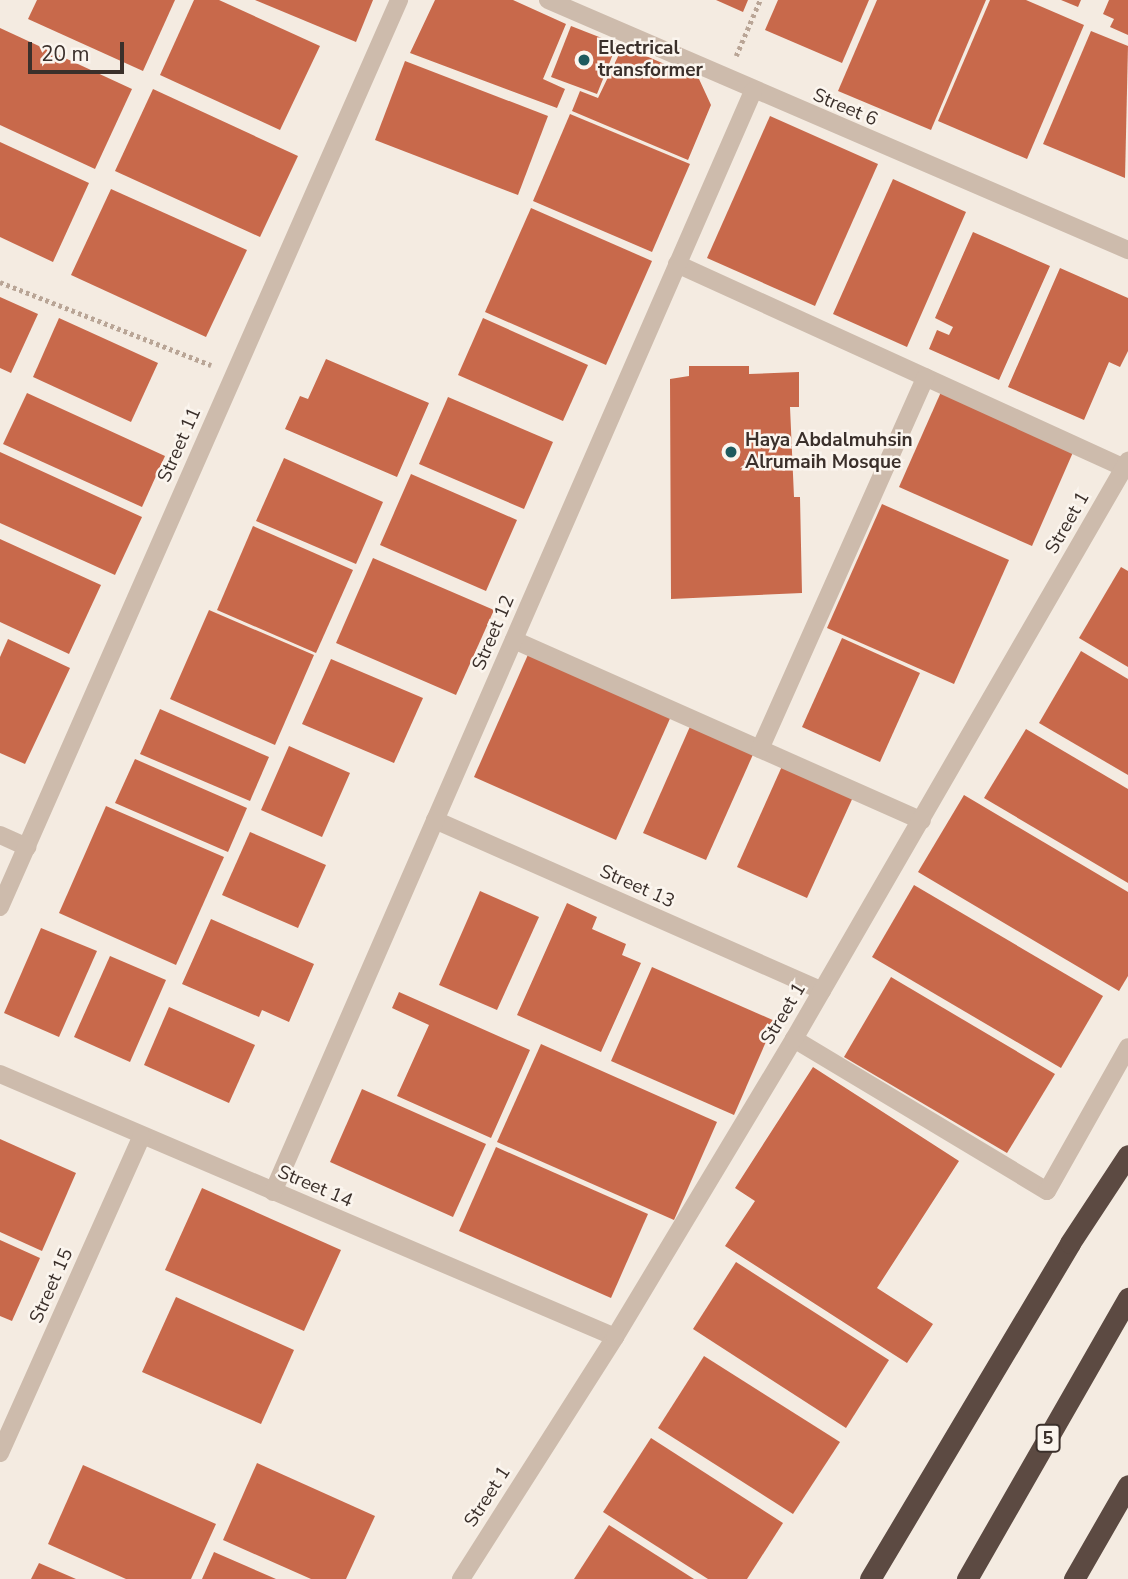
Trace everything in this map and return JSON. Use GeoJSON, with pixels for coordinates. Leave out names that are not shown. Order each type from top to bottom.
{"type":"FeatureCollection","features":[{"type":"Feature","properties":{"kind":"highway"},"geometry":{"type":"LineString","coordinates":[[870,1579],[1070,1243],[1128,1155]]}},
{"type":"Feature","properties":{"kind":"highway","name":"5"},"geometry":{"type":"LineString","coordinates":[[967,1579],[1128,1298]]}},
{"type":"Feature","properties":{"kind":"highway"},"geometry":{"type":"LineString","coordinates":[[1074,1579],[1128,1485]]}},
{"type":"Feature","properties":{"kind":"street","name":"Street 11"},"geometry":{"type":"LineString","coordinates":[[0,907],[399,0]]}},
{"type":"Feature","properties":{"kind":"street","name":"Street 6"},"geometry":{"type":"LineString","coordinates":[[548,0],[753,91],[1128,250]]}},
{"type":"Feature","properties":{"kind":"street","name":"Street 12"},"geometry":{"type":"LineString","coordinates":[[274,1192],[753,91]]}},
{"type":"Feature","properties":{"kind":"street"},"geometry":{"type":"LineString","coordinates":[[677,264],[1126,464]]}},
{"type":"Feature","properties":{"kind":"street"},"geometry":{"type":"LineString","coordinates":[[760,749],[926,377]]}},
{"type":"Feature","properties":{"kind":"street","name":"Street 1"},"geometry":{"type":"LineString","coordinates":[[461,1579],[615,1337],[794,1039],[1126,464]]}},
{"type":"Feature","properties":{"kind":"street"},"geometry":{"type":"LineString","coordinates":[[514,640],[922,821]]}},
{"type":"Feature","properties":{"kind":"street","name":"Street 13"},"geometry":{"type":"LineString","coordinates":[[435,820],[822,991]]}},
{"type":"Feature","properties":{"kind":"street"},"geometry":{"type":"LineString","coordinates":[[0,835],[27,847]]}},
{"type":"Feature","properties":{"kind":"street"},"geometry":{"type":"LineString","coordinates":[[794,1039],[1047,1191],[1128,1047]]}},
{"type":"Feature","properties":{"kind":"street","name":"Street 14"},"geometry":{"type":"LineString","coordinates":[[0,1074],[615,1337]]}},
{"type":"Feature","properties":{"kind":"street","name":"Street 15"},"geometry":{"type":"LineString","coordinates":[[0,1453],[142,1136]]}},
{"type":"Feature","properties":{"kind":"path"},"geometry":{"type":"LineString","coordinates":[[726,79],[760,0]]}},
{"type":"Feature","properties":{"kind":"path"},"geometry":{"type":"LineString","coordinates":[[0,282],[234,374]]}},
{"type":"Feature","properties":{"kind":"building"},"geometry":{"type":"Polygon","coordinates":[[[37,0],[175,0],[143,71],[28,19],[37,0]]]}},
{"type":"Feature","properties":{"kind":"building"},"geometry":{"type":"Polygon","coordinates":[[[194,0],[219,0],[320,46],[280,130],[160,75],[194,0]]]}},
{"type":"Feature","properties":{"kind":"building"},"geometry":{"type":"Polygon","coordinates":[[[255,0],[373,0],[356,42],[255,0]]]}},
{"type":"Feature","properties":{"kind":"building"},"geometry":{"type":"Polygon","coordinates":[[[435,0],[513,0],[566,24],[543,79],[565,89],[557,108],[410,53],[435,0]]]}},
{"type":"Feature","properties":{"kind":"building"},"geometry":{"type":"Polygon","coordinates":[[[716,0],[748,0],[743,12],[716,0]]]}},
{"type":"Feature","properties":{"kind":"building"},"geometry":{"type":"Polygon","coordinates":[[[778,0],[869,0],[842,63],[765,30],[778,0]]]}},
{"type":"Feature","properties":{"kind":"building"},"geometry":{"type":"Polygon","coordinates":[[[877,0],[986,0],[931,130],[838,91],[877,0]]]}},
{"type":"Feature","properties":{"kind":"building"},"geometry":{"type":"Polygon","coordinates":[[[990,0],[1026,0],[1084,25],[1027,159],[938,121],[990,0]]]}},
{"type":"Feature","properties":{"kind":"building"},"geometry":{"type":"Polygon","coordinates":[[[1061,0],[1081,0],[1078,7],[1061,0]]]}},
{"type":"Feature","properties":{"kind":"building"},"geometry":{"type":"Polygon","coordinates":[[[1109,0],[1128,0],[1128,35],[1110,27],[1114,19],[1103,14],[1109,0]]]}},
{"type":"Feature","properties":{"kind":"building","name":"Electrical transformer"},"geometry":{"type":"Polygon","coordinates":[[[571,26],[617,44],[597,94],[551,77],[571,26]]]}},
{"type":"Feature","properties":{"kind":"building"},"geometry":{"type":"Polygon","coordinates":[[[0,28],[132,89],[95,169],[0,125],[0,28]]]}},
{"type":"Feature","properties":{"kind":"building"},"geometry":{"type":"Polygon","coordinates":[[[1091,31],[1128,46],[1125,178],[1043,144],[1091,31]]]}},
{"type":"Feature","properties":{"kind":"building"},"geometry":{"type":"Polygon","coordinates":[[[623,46],[699,79],[711,105],[688,160],[572,111],[580,91],[598,98],[623,46]]]}},
{"type":"Feature","properties":{"kind":"building"},"geometry":{"type":"Polygon","coordinates":[[[405,61],[548,116],[518,195],[375,140],[405,61]]]}},
{"type":"Feature","properties":{"kind":"building"},"geometry":{"type":"Polygon","coordinates":[[[153,89],[298,156],[260,237],[115,171],[153,89]]]}},
{"type":"Feature","properties":{"kind":"building"},"geometry":{"type":"Polygon","coordinates":[[[570,114],[690,164],[652,252],[533,201],[570,114]]]}},
{"type":"Feature","properties":{"kind":"building"},"geometry":{"type":"Polygon","coordinates":[[[770,116],[878,164],[815,306],[707,258],[770,116]]]}},
{"type":"Feature","properties":{"kind":"building"},"geometry":{"type":"Polygon","coordinates":[[[0,142],[89,183],[53,262],[0,237],[0,142]]]}},
{"type":"Feature","properties":{"kind":"building"},"geometry":{"type":"Polygon","coordinates":[[[893,179],[966,212],[907,347],[833,314],[893,179]]]}},
{"type":"Feature","properties":{"kind":"building"},"geometry":{"type":"Polygon","coordinates":[[[111,189],[247,250],[206,337],[71,275],[111,189]]]}},
{"type":"Feature","properties":{"kind":"building"},"geometry":{"type":"Polygon","coordinates":[[[531,208],[652,261],[606,365],[485,312],[531,208]]]}},
{"type":"Feature","properties":{"kind":"building"},"geometry":{"type":"Polygon","coordinates":[[[973,232],[1050,266],[999,380],[929,349],[937,330],[949,335],[953,327],[935,318],[973,232]]]}},
{"type":"Feature","properties":{"kind":"building"},"geometry":{"type":"Polygon","coordinates":[[[1060,268],[1128,298],[1128,351],[1120,367],[1109,362],[1084,420],[1008,387],[1060,268]]]}},
{"type":"Feature","properties":{"kind":"building"},"geometry":{"type":"Polygon","coordinates":[[[0,297],[38,314],[11,373],[0,368],[0,297]]]}},
{"type":"Feature","properties":{"kind":"building"},"geometry":{"type":"Polygon","coordinates":[[[59,318],[158,363],[131,422],[33,377],[59,318]]]}},
{"type":"Feature","properties":{"kind":"building"},"geometry":{"type":"Polygon","coordinates":[[[483,318],[588,365],[563,421],[458,375],[483,318]]]}},
{"type":"Feature","properties":{"kind":"building"},"geometry":{"type":"Polygon","coordinates":[[[326,359],[429,403],[397,477],[285,429],[300,396],[308,399],[326,359]]]}},
{"type":"Feature","properties":{"kind":"building","name":"Haya Abdalmuhsin Alrumaih Mosque"},"geometry":{"type":"Polygon","coordinates":[[[689,366],[749,366],[749,374],[799,372],[799,407],[790,407],[794,497],[800,497],[802,593],[671,599],[670,379],[689,376],[689,366]]]}},
{"type":"Feature","properties":{"kind":"building"},"geometry":{"type":"Polygon","coordinates":[[[941,392],[1074,450],[1032,546],[899,487],[941,392]]]}},
{"type":"Feature","properties":{"kind":"building"},"geometry":{"type":"Polygon","coordinates":[[[27,393],[165,456],[142,507],[3,444],[27,393]]]}},
{"type":"Feature","properties":{"kind":"building"},"geometry":{"type":"Polygon","coordinates":[[[448,397],[553,442],[524,509],[419,464],[448,397]]]}},
{"type":"Feature","properties":{"kind":"building"},"geometry":{"type":"Polygon","coordinates":[[[0,452],[142,517],[115,575],[0,523],[0,452]]]}},
{"type":"Feature","properties":{"kind":"building"},"geometry":{"type":"Polygon","coordinates":[[[284,458],[383,502],[356,564],[256,521],[284,458]]]}},
{"type":"Feature","properties":{"kind":"building"},"geometry":{"type":"Polygon","coordinates":[[[411,474],[517,520],[486,591],[380,545],[411,474]]]}},
{"type":"Feature","properties":{"kind":"building"},"geometry":{"type":"Polygon","coordinates":[[[882,504],[1009,560],[954,684],[827,628],[882,504]]]}},
{"type":"Feature","properties":{"kind":"building"},"geometry":{"type":"Polygon","coordinates":[[[253,526],[353,570],[316,653],[217,610],[253,526]]]}},
{"type":"Feature","properties":{"kind":"building"},"geometry":{"type":"Polygon","coordinates":[[[0,539],[101,585],[69,654],[0,622],[0,539]]]}},
{"type":"Feature","properties":{"kind":"building"},"geometry":{"type":"Polygon","coordinates":[[[373,558],[494,610],[456,695],[336,643],[373,558]]]}},
{"type":"Feature","properties":{"kind":"building"},"geometry":{"type":"Polygon","coordinates":[[[1121,567],[1128,571],[1128,667],[1079,638],[1121,567]]]}},
{"type":"Feature","properties":{"kind":"building"},"geometry":{"type":"Polygon","coordinates":[[[209,610],[314,655],[275,745],[170,699],[209,610]]]}},
{"type":"Feature","properties":{"kind":"building"},"geometry":{"type":"Polygon","coordinates":[[[842,638],[920,673],[880,762],[802,727],[842,638]]]}},
{"type":"Feature","properties":{"kind":"building"},"geometry":{"type":"Polygon","coordinates":[[[8,639],[70,668],[25,764],[0,753],[0,657],[8,639]]]}},
{"type":"Feature","properties":{"kind":"building"},"geometry":{"type":"Polygon","coordinates":[[[530,650],[672,714],[616,840],[474,777],[530,650]]]}},
{"type":"Feature","properties":{"kind":"building"},"geometry":{"type":"Polygon","coordinates":[[[1081,651],[1128,679],[1128,775],[1039,723],[1081,651]]]}},
{"type":"Feature","properties":{"kind":"building"},"geometry":{"type":"Polygon","coordinates":[[[331,659],[423,698],[394,763],[302,724],[331,659]]]}},
{"type":"Feature","properties":{"kind":"building"},"geometry":{"type":"Polygon","coordinates":[[[160,709],[269,757],[250,801],[140,754],[160,709]]]}},
{"type":"Feature","properties":{"kind":"building"},"geometry":{"type":"Polygon","coordinates":[[[692,722],[755,750],[706,860],[643,833],[692,722]]]}},
{"type":"Feature","properties":{"kind":"building"},"geometry":{"type":"Polygon","coordinates":[[[1026,729],[1128,789],[1128,883],[984,798],[1026,729]]]}},
{"type":"Feature","properties":{"kind":"building"},"geometry":{"type":"Polygon","coordinates":[[[289,746],[350,773],[322,837],[261,810],[289,746]]]}},
{"type":"Feature","properties":{"kind":"building"},"geometry":{"type":"Polygon","coordinates":[[[135,759],[247,808],[228,852],[115,803],[135,759]]]}},
{"type":"Feature","properties":{"kind":"building"},"geometry":{"type":"Polygon","coordinates":[[[783,764],[854,795],[807,898],[737,867],[783,764]]]}},
{"type":"Feature","properties":{"kind":"building"},"geometry":{"type":"Polygon","coordinates":[[[964,795],[1128,892],[1128,976],[1119,991],[918,872],[964,795]]]}},
{"type":"Feature","properties":{"kind":"building"},"geometry":{"type":"Polygon","coordinates":[[[106,806],[224,857],[176,965],[59,913],[106,806]]]}},
{"type":"Feature","properties":{"kind":"building"},"geometry":{"type":"Polygon","coordinates":[[[250,832],[326,865],[298,928],[222,895],[250,832]]]}},
{"type":"Feature","properties":{"kind":"building"},"geometry":{"type":"Polygon","coordinates":[[[914,885],[1103,996],[1061,1068],[872,957],[914,885]]]}},
{"type":"Feature","properties":{"kind":"building"},"geometry":{"type":"Polygon","coordinates":[[[480,891],[539,917],[497,1010],[439,985],[480,891]]]}},
{"type":"Feature","properties":{"kind":"building"},"geometry":{"type":"Polygon","coordinates":[[[567,903],[597,917],[592,929],[626,944],[622,955],[641,963],[601,1052],[517,1015],[567,903]]]}},
{"type":"Feature","properties":{"kind":"building"},"geometry":{"type":"Polygon","coordinates":[[[211,919],[314,964],[289,1022],[262,1010],[259,1017],[182,984],[211,919]]]}},
{"type":"Feature","properties":{"kind":"building"},"geometry":{"type":"Polygon","coordinates":[[[41,928],[97,951],[59,1037],[4,1013],[41,928]]]}},
{"type":"Feature","properties":{"kind":"building"},"geometry":{"type":"Polygon","coordinates":[[[110,956],[166,980],[130,1062],[74,1037],[110,956]]]}},
{"type":"Feature","properties":{"kind":"building"},"geometry":{"type":"Polygon","coordinates":[[[652,967],[775,1021],[734,1115],[611,1061],[652,967]]]}},
{"type":"Feature","properties":{"kind":"building"},"geometry":{"type":"Polygon","coordinates":[[[891,977],[1055,1074],[1007,1153],[844,1057],[891,977]]]}},
{"type":"Feature","properties":{"kind":"building"},"geometry":{"type":"Polygon","coordinates":[[[399,992],[530,1050],[491,1138],[397,1096],[429,1025],[392,1008],[399,992]]]}},
{"type":"Feature","properties":{"kind":"building"},"geometry":{"type":"Polygon","coordinates":[[[169,1007],[255,1045],[229,1103],[144,1065],[169,1007]]]}},
{"type":"Feature","properties":{"kind":"building"},"geometry":{"type":"Polygon","coordinates":[[[541,1044],[717,1122],[674,1220],[497,1142],[541,1044]]]}},
{"type":"Feature","properties":{"kind":"building"},"geometry":{"type":"Polygon","coordinates":[[[813,1067],[959,1161],[877,1288],[933,1324],[907,1363],[725,1246],[755,1201],[735,1188],[813,1067]]]}},
{"type":"Feature","properties":{"kind":"building"},"geometry":{"type":"Polygon","coordinates":[[[362,1089],[486,1144],[453,1217],[330,1162],[362,1089]]]}},
{"type":"Feature","properties":{"kind":"building"},"geometry":{"type":"Polygon","coordinates":[[[0,1139],[76,1173],[42,1251],[0,1232],[0,1139]]]}},
{"type":"Feature","properties":{"kind":"building"},"geometry":{"type":"Polygon","coordinates":[[[496,1147],[648,1214],[611,1298],[459,1231],[496,1147]]]}},
{"type":"Feature","properties":{"kind":"building"},"geometry":{"type":"Polygon","coordinates":[[[202,1188],[341,1250],[304,1331],[165,1270],[202,1188]]]}},
{"type":"Feature","properties":{"kind":"building"},"geometry":{"type":"Polygon","coordinates":[[[0,1240],[40,1258],[12,1321],[0,1316],[0,1240]]]}},
{"type":"Feature","properties":{"kind":"building"},"geometry":{"type":"Polygon","coordinates":[[[736,1262],[889,1360],[846,1428],[693,1329],[736,1262]]]}},
{"type":"Feature","properties":{"kind":"building"},"geometry":{"type":"Polygon","coordinates":[[[176,1297],[294,1350],[261,1424],[142,1372],[176,1297]]]}},
{"type":"Feature","properties":{"kind":"building"},"geometry":{"type":"Polygon","coordinates":[[[704,1356],[840,1442],[793,1514],[658,1428],[704,1356]]]}},
{"type":"Feature","properties":{"kind":"building"},"geometry":{"type":"Polygon","coordinates":[[[651,1438],[783,1523],[747,1579],[708,1579],[603,1512],[651,1438]]]}},
{"type":"Feature","properties":{"kind":"building"},"geometry":{"type":"Polygon","coordinates":[[[257,1463],[375,1516],[346,1579],[311,1579],[223,1540],[257,1463]]]}},
{"type":"Feature","properties":{"kind":"building"},"geometry":{"type":"Polygon","coordinates":[[[83,1465],[216,1524],[191,1579],[126,1579],[48,1544],[83,1465]]]}},
{"type":"Feature","properties":{"kind":"building"},"geometry":{"type":"Polygon","coordinates":[[[609,1525],[694,1579],[574,1579],[609,1525]]]}},
{"type":"Feature","properties":{"kind":"building"},"geometry":{"type":"Polygon","coordinates":[[[214,1552],[276,1579],[202,1579],[214,1552]]]}},
{"type":"Feature","properties":{"kind":"building"},"geometry":{"type":"Polygon","coordinates":[[[39,1563],[76,1579],[31,1579],[39,1563]]]}},
{"type":"Feature","properties":{"kind":"place","name":"Electrical transformer"},"geometry":{"type":"Point","coordinates":[584,60]}},
{"type":"Feature","properties":{"kind":"place","name":"Haya Abdalmuhsin Alrumaih Mosque"},"geometry":{"type":"Point","coordinates":[731,452]}}]}
